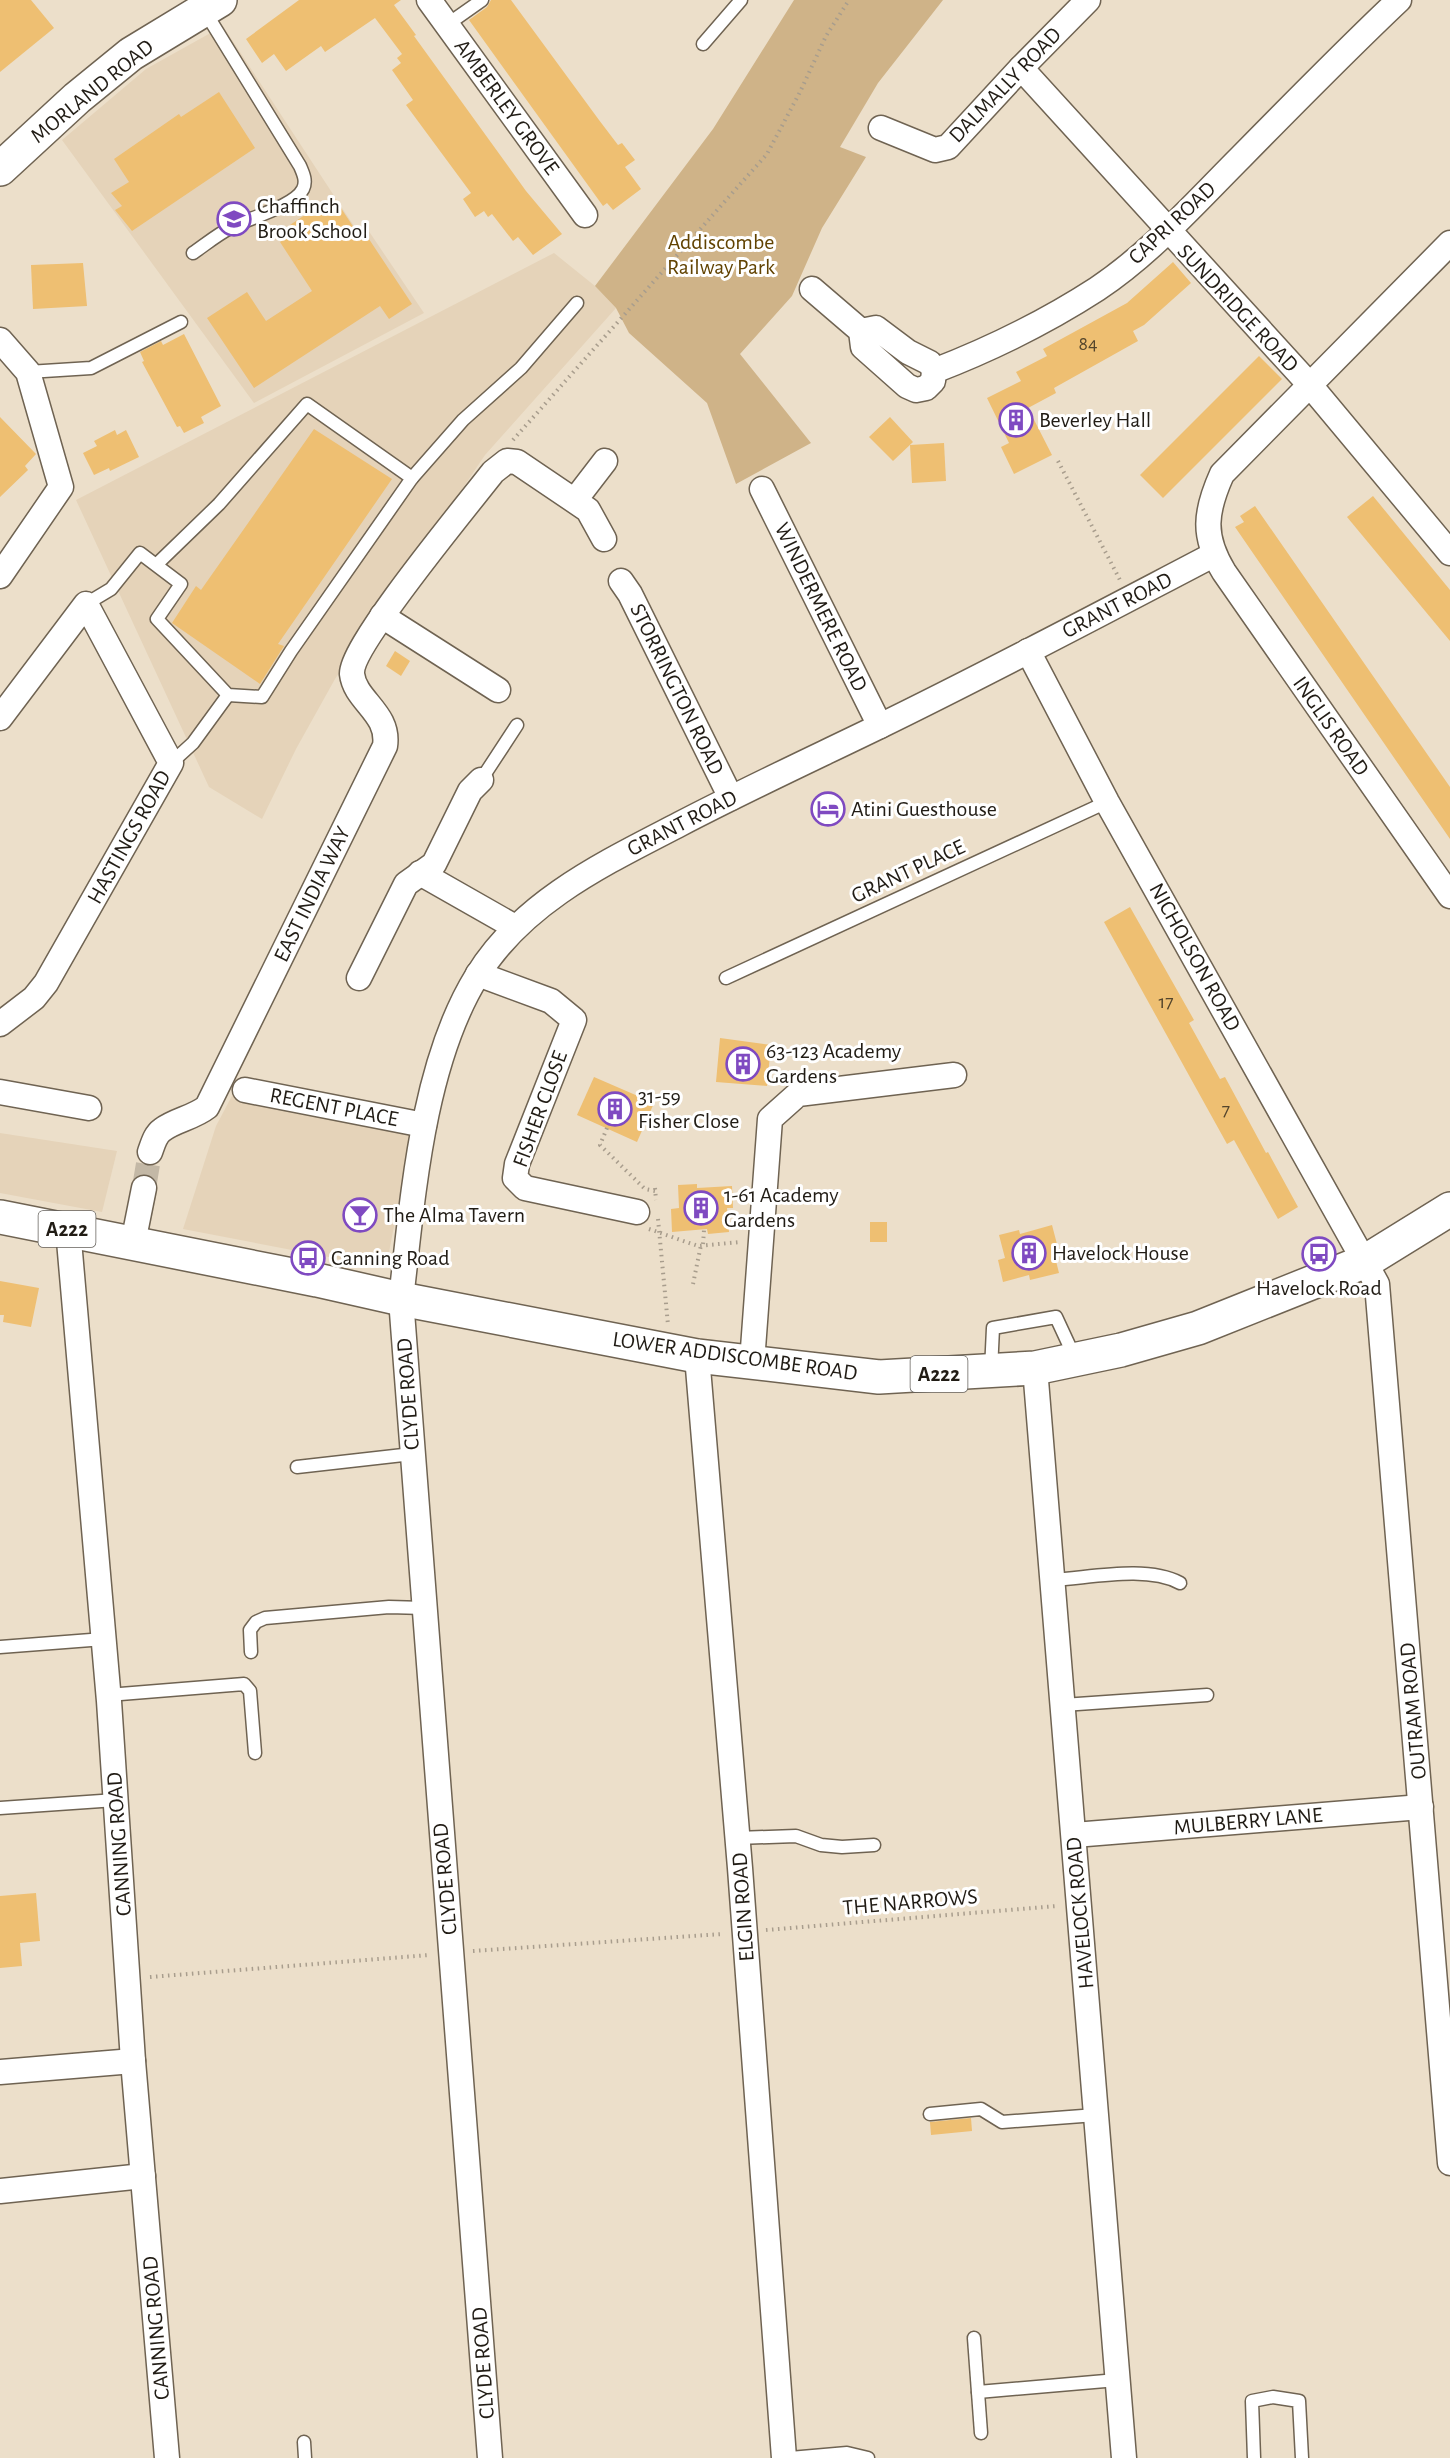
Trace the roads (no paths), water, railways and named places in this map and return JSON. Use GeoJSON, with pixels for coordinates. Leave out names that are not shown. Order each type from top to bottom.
{"type":"FeatureCollection","features":[{"type":"Feature","properties":{"kind":"main road","name":"MORLAND ROAD"},"geometry":{"type":"LineString","coordinates":[[0,169],[77,98],[131,54],[212,4]]}},
{"type":"Feature","properties":{"kind":"main road","name":"LOWER ADDISCOMBE ROAD"},"geometry":{"type":"LineString","coordinates":[[0,1216],[401,1299],[684,1353],[879,1377],[1035,1368],[1121,1350],[1198,1328],[1366,1261],[1450,1209]]}},
{"type":"Feature","properties":{"kind":"street","name":"AMBERLEY GROVE"},"geometry":{"type":"LineString","coordinates":[[429,0],[585,215]]}},
{"type":"Feature","properties":{"kind":"street","name":"DALMALLY ROAD"},"geometry":{"type":"LineString","coordinates":[[881,128],[935,150],[948,147],[1021,68],[1089,0]]}},
{"type":"Feature","properties":{"kind":"street","name":"CAPRI ROAD"},"geometry":{"type":"LineString","coordinates":[[934,371],[980,353],[1055,314],[1098,288],[1168,231],[1320,75],[1399,0]]}},
{"type":"Feature","properties":{"kind":"street","name":"SUNDRIDGE ROAD"},"geometry":{"type":"LineString","coordinates":[[1021,68],[1309,384],[1399,489],[1450,553]]}},
{"type":"Feature","properties":{"kind":"street"},"geometry":{"type":"LineString","coordinates":[[1213,555],[1207,517],[1222,474],[1450,243]]}},
{"type":"Feature","properties":{"kind":"street","name":"CAPRI ROAD"},"geometry":{"type":"LineString","coordinates":[[812,289],[861,331],[864,347],[907,386],[916,390],[926,388],[933,381],[934,371],[930,363],[908,352],[876,328],[861,331]]}},
{"type":"Feature","properties":{"kind":"street"},"geometry":{"type":"LineString","coordinates":[[0,340],[28,372],[61,487],[0,576]]}},
{"type":"Feature","properties":{"kind":"street"},"geometry":{"type":"LineString","coordinates":[[891,372],[908,352]]}},
{"type":"Feature","properties":{"kind":"street","name":"EAST INDIA WAY"},"geometry":{"type":"LineString","coordinates":[[150,1152],[162,1130],[200,1113],[207,1107],[385,746],[387,734],[356,685],[352,673],[356,660],[382,616],[493,472],[507,460],[517,462],[575,500]]}},
{"type":"Feature","properties":{"kind":"street"},"geometry":{"type":"LineString","coordinates":[[604,539],[588,510],[575,500],[605,461]]}},
{"type":"Feature","properties":{"kind":"street","name":"WINDERMERE ROAD"},"geometry":{"type":"LineString","coordinates":[[762,489],[880,726]]}},
{"type":"Feature","properties":{"kind":"street","name":"GRANT ROAD"},"geometry":{"type":"LineString","coordinates":[[401,1299],[424,1125],[440,1063],[461,1005],[478,974],[515,927],[545,901],[613,858],[880,726],[1213,555]]}},
{"type":"Feature","properties":{"kind":"street","name":"INGLIS ROAD"},"geometry":{"type":"LineString","coordinates":[[1213,555],[1450,896]]}},
{"type":"Feature","properties":{"kind":"street","name":"STORRINGTON ROAD"},"geometry":{"type":"LineString","coordinates":[[621,581],[630,594],[731,798]]}},
{"type":"Feature","properties":{"kind":"street"},"geometry":{"type":"LineString","coordinates":[[0,718],[86,604]]}},
{"type":"Feature","properties":{"kind":"street","name":"HASTINGS ROAD"},"geometry":{"type":"LineString","coordinates":[[0,1024],[34,998],[46,983],[171,763],[86,604]]}},
{"type":"Feature","properties":{"kind":"street"},"geometry":{"type":"LineString","coordinates":[[382,616],[498,690]]}},
{"type":"Feature","properties":{"kind":"street","name":"NICHOLSON ROAD"},"geometry":{"type":"LineString","coordinates":[[1028,651],[1107,802],[1366,1261]]}},
{"type":"Feature","properties":{"kind":"street"},"geometry":{"type":"LineString","coordinates":[[359,978],[406,884],[434,864],[471,792],[480,780]]}},
{"type":"Feature","properties":{"kind":"street"},"geometry":{"type":"LineString","coordinates":[[420,873],[515,927]]}},
{"type":"Feature","properties":{"kind":"street","name":"FISHER CLOSE"},"geometry":{"type":"LineString","coordinates":[[478,974],[551,1002],[574,1020],[517,1164],[515,1178],[525,1188],[650,1209]]}},
{"type":"Feature","properties":{"kind":"street"},"geometry":{"type":"LineString","coordinates":[[752,1362],[770,1119],[798,1094],[954,1075]]}},
{"type":"Feature","properties":{"kind":"street","name":"REGENT PLACE"},"geometry":{"type":"LineString","coordinates":[[245,1090],[424,1125]]}},
{"type":"Feature","properties":{"kind":"street"},"geometry":{"type":"LineString","coordinates":[[0,1092],[89,1108]]}},
{"type":"Feature","properties":{"kind":"street"},"geometry":{"type":"LineString","coordinates":[[133,1243],[144,1188]]}},
{"type":"Feature","properties":{"kind":"street","name":"CANNING ROAD"},"geometry":{"type":"LineString","coordinates":[[68,1229],[104,1639],[134,2061],[167,2458]]}},
{"type":"Feature","properties":{"kind":"street","name":"OUTRAM ROAD"},"geometry":{"type":"LineString","coordinates":[[1366,1261],[1377,1284],[1446,2058],[1450,2163]]}},
{"type":"Feature","properties":{"kind":"street","name":"CLYDE ROAD"},"geometry":{"type":"LineString","coordinates":[[401,1299],[490,2458]]}},
{"type":"Feature","properties":{"kind":"street","name":"ELGIN ROAD"},"geometry":{"type":"LineString","coordinates":[[684,1353],[737,1838],[784,2458]]}},
{"type":"Feature","properties":{"kind":"street","name":"HAVELOCK ROAD"},"geometry":{"type":"LineString","coordinates":[[1035,1368],[1124,2458]]}},
{"type":"Feature","properties":{"kind":"street","name":"MULBERRY LANE"},"geometry":{"type":"LineString","coordinates":[[1074,1835],[1422,1808]]}},
{"type":"Feature","properties":{"kind":"street"},"geometry":{"type":"LineString","coordinates":[[0,2072],[134,2061]]}},
{"type":"Feature","properties":{"kind":"street"},"geometry":{"type":"LineString","coordinates":[[0,2191],[143,2176]]}},
{"type":"Feature","properties":{"kind":"lane"},"geometry":{"type":"LineString","coordinates":[[448,24],[482,0]]}},
{"type":"Feature","properties":{"kind":"lane"},"geometry":{"type":"LineString","coordinates":[[703,44],[741,0]]}},
{"type":"Feature","properties":{"kind":"lane"},"geometry":{"type":"LineString","coordinates":[[193,253],[233,226],[272,211],[291,200],[303,189],[305,182],[300,166],[212,4]]}},
{"type":"Feature","properties":{"kind":"lane"},"geometry":{"type":"LineString","coordinates":[[86,604],[111,589],[140,553],[181,584],[157,619],[228,695],[262,697],[291,651],[412,478],[463,420],[521,368],[577,303]]}},
{"type":"Feature","properties":{"kind":"lane"},"geometry":{"type":"LineString","coordinates":[[28,372],[91,368],[181,322]]}},
{"type":"Feature","properties":{"kind":"lane"},"geometry":{"type":"LineString","coordinates":[[156,565],[219,504],[307,404],[412,478]]}},
{"type":"Feature","properties":{"kind":"lane"},"geometry":{"type":"LineString","coordinates":[[171,763],[193,743],[228,695]]}},
{"type":"Feature","properties":{"kind":"lane"},"geometry":{"type":"LineString","coordinates":[[480,780],[517,725]]}},
{"type":"Feature","properties":{"kind":"lane","name":"GRANT PLACE"},"geometry":{"type":"LineString","coordinates":[[726,978],[1107,802]]}},
{"type":"Feature","properties":{"kind":"lane"},"geometry":{"type":"LineString","coordinates":[[991,1371],[993,1328],[1056,1317],[1076,1360]]}},
{"type":"Feature","properties":{"kind":"lane"},"geometry":{"type":"LineString","coordinates":[[297,1467],[412,1454]]}},
{"type":"Feature","properties":{"kind":"lane"},"geometry":{"type":"LineString","coordinates":[[1053,1580],[1143,1573],[1169,1578],[1180,1583]]}},
{"type":"Feature","properties":{"kind":"lane"},"geometry":{"type":"LineString","coordinates":[[251,1652],[250,1630],[256,1622],[265,1618],[389,1607],[424,1608]]}},
{"type":"Feature","properties":{"kind":"lane"},"geometry":{"type":"LineString","coordinates":[[0,1647],[104,1639]]}},
{"type":"Feature","properties":{"kind":"lane"},"geometry":{"type":"LineString","coordinates":[[108,1695],[244,1684],[250,1690],[255,1753]]}},
{"type":"Feature","properties":{"kind":"lane"},"geometry":{"type":"LineString","coordinates":[[1063,1705],[1208,1695]]}},
{"type":"Feature","properties":{"kind":"lane"},"geometry":{"type":"LineString","coordinates":[[0,1809],[116,1800]]}},
{"type":"Feature","properties":{"kind":"lane"},"geometry":{"type":"LineString","coordinates":[[737,1838],[796,1836],[821,1845],[842,1847],[874,1845]]}},
{"type":"Feature","properties":{"kind":"lane"},"geometry":{"type":"LineString","coordinates":[[930,2114],[981,2109],[1002,2122],[1096,2115]]}},
{"type":"Feature","properties":{"kind":"lane"},"geometry":{"type":"LineString","coordinates":[[974,2338],[981,2433]]}},
{"type":"Feature","properties":{"kind":"lane"},"geometry":{"type":"LineString","coordinates":[[978,2392],[1117,2380]]}},
{"type":"Feature","properties":{"kind":"lane"},"geometry":{"type":"LineString","coordinates":[[1254,2458],[1251,2401],[1273,2397],[1299,2401],[1302,2458]]}},
{"type":"Feature","properties":{"kind":"lane"},"geometry":{"type":"LineString","coordinates":[[304,2442],[305,2458]]}},
{"type":"Feature","properties":{"kind":"lane"},"geometry":{"type":"LineString","coordinates":[[790,2458],[847,2453],[868,2458]]}},
{"type":"Feature","properties":{"kind":"tunnel"},"geometry":{"type":"LineString","coordinates":[[144,1188],[150,1152]]}},
{"type":"Feature","properties":{"kind":"place","name":"Chaffinch Brook School"},"geometry":{"type":"Point","coordinates":[234,219]}},
{"type":"Feature","properties":{"kind":"place","name":"Beverley Hall"},"geometry":{"type":"Point","coordinates":[1016,420]}},
{"type":"Feature","properties":{"kind":"place","name":"Atini Guesthouse"},"geometry":{"type":"Point","coordinates":[828,809]}},
{"type":"Feature","properties":{"kind":"place","name":"63-123 Academy Gardens"},"geometry":{"type":"Point","coordinates":[743,1064]}},
{"type":"Feature","properties":{"kind":"place","name":"31-59 Fisher Close"},"geometry":{"type":"Point","coordinates":[615,1109]}},
{"type":"Feature","properties":{"kind":"place","name":"1-61 Academy Gardens"},"geometry":{"type":"Point","coordinates":[701,1208]}},
{"type":"Feature","properties":{"kind":"place","name":"The Alma Tavern"},"geometry":{"type":"Point","coordinates":[360,1215]}},
{"type":"Feature","properties":{"kind":"place","name":"Havelock House"},"geometry":{"type":"Point","coordinates":[1029,1253]}},
{"type":"Feature","properties":{"kind":"place","name":"Havelock Road"},"geometry":{"type":"Point","coordinates":[1319,1254]}},
{"type":"Feature","properties":{"kind":"place","name":"Canning Road"},"geometry":{"type":"Point","coordinates":[308,1258]}},
{"type":"Feature","properties":{"kind":"park label","name":"Addiscombe Railway Park"},"geometry":{"type":"Point","coordinates":[721,254]}}]}
